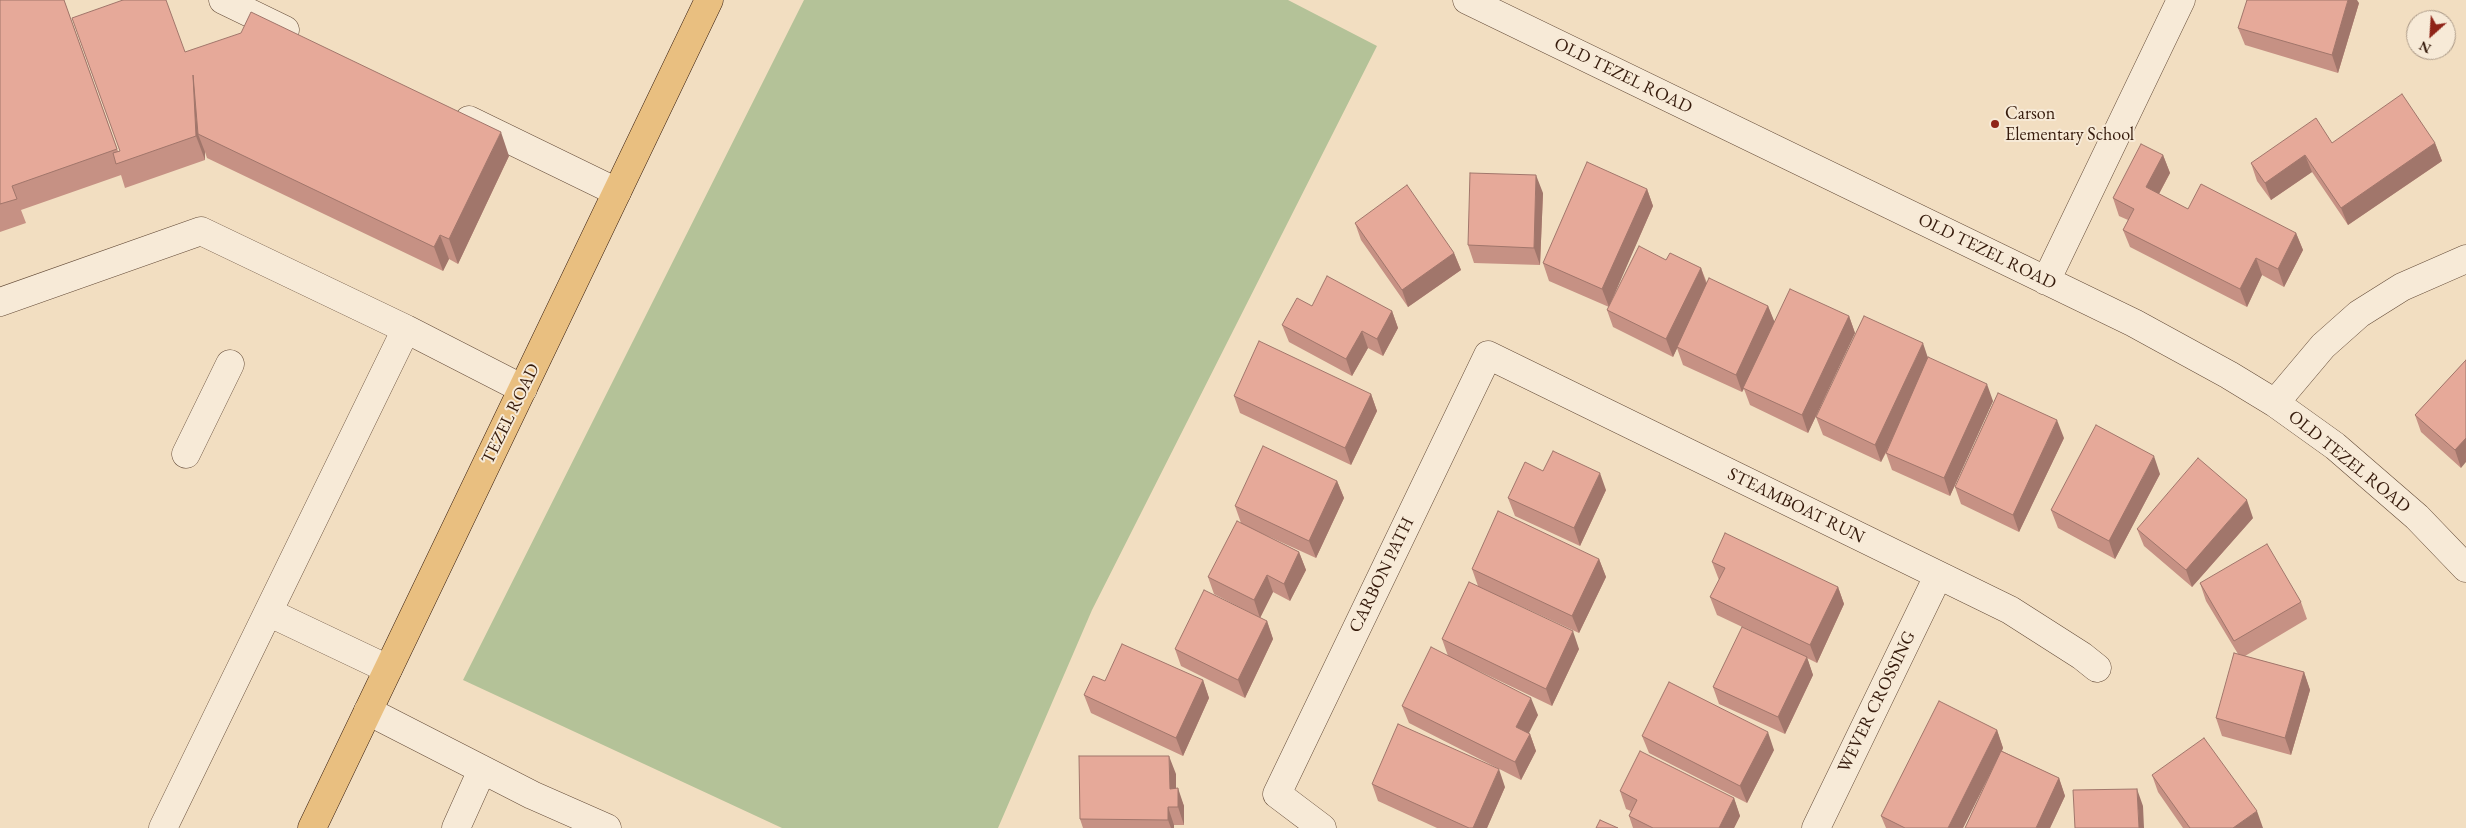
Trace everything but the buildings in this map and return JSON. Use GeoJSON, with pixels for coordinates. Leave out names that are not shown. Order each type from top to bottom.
{"type":"FeatureCollection","features":[{"type":"Feature","properties":{"kind":"main road","name":"TEZEL ROAD"},"geometry":{"type":"LineString","coordinates":[[312,828],[709,0]]}},
{"type":"Feature","properties":{"kind":"street"},"geometry":{"type":"LineString","coordinates":[[223,0],[303,39]]}},
{"type":"Feature","properties":{"kind":"street","name":"OLD TEZEL ROAD"},"geometry":{"type":"LineString","coordinates":[[1467,0],[2134,323],[2229,374],[2275,403],[2343,452],[2418,517],[2466,568]]}},
{"type":"Feature","properties":{"kind":"street"},"geometry":{"type":"LineString","coordinates":[[2046,281],[2181,0]]}},
{"type":"Feature","properties":{"kind":"street"},"geometry":{"type":"LineString","coordinates":[[445,108],[617,192]]}},
{"type":"Feature","properties":{"kind":"street"},"geometry":{"type":"LineString","coordinates":[[0,302],[202,231],[406,328],[523,388]]}},
{"type":"Feature","properties":{"kind":"street"},"geometry":{"type":"LineString","coordinates":[[2275,403],[2323,346],[2359,314],[2402,287],[2466,259]]}},
{"type":"Feature","properties":{"kind":"street"},"geometry":{"type":"LineString","coordinates":[[163,828],[270,612],[406,328]]}},
{"type":"Feature","properties":{"kind":"street","name":"STEAMBOAT RUN"},"geometry":{"type":"LineString","coordinates":[[1488,355],[2010,610],[2082,656],[2097,668]]}},
{"type":"Feature","properties":{"kind":"street","name":"CARBON PATH"},"geometry":{"type":"LineString","coordinates":[[1322,828],[1277,794],[1488,355]]}},
{"type":"Feature","properties":{"kind":"street"},"geometry":{"type":"LineString","coordinates":[[186,454],[230,364]]}},
{"type":"Feature","properties":{"kind":"street","name":"WEVER CROSSING"},"geometry":{"type":"LineString","coordinates":[[1816,828],[1938,576]]}},
{"type":"Feature","properties":{"kind":"street"},"geometry":{"type":"LineString","coordinates":[[270,612],[388,669]]}},
{"type":"Feature","properties":{"kind":"street"},"geometry":{"type":"LineString","coordinates":[[368,711],[532,795],[571,820],[607,828]]}},
{"type":"Feature","properties":{"kind":"street"},"geometry":{"type":"LineString","coordinates":[[456,828],[482,770]]}},
{"type":"Feature","properties":{"kind":"green space"},"geometry":{"type":"Polygon","coordinates":[[[804,0],[1288,0],[1377,46],[1092,610],[998,828],[782,828],[463,680],[804,0]]]}},
{"type":"Feature","properties":{"kind":"place","name":"Carson Elementary School"},"geometry":{"type":"Point","coordinates":[1995,124]}}]}
